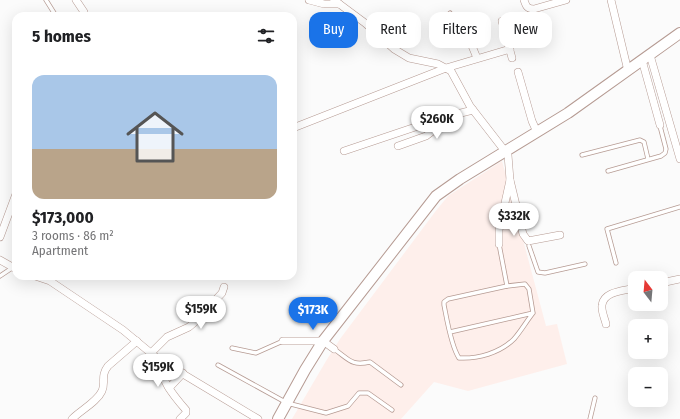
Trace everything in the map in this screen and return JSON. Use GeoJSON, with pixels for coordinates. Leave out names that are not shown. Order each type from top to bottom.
{"type":"FeatureCollection","features":[{"type":"Feature","properties":{"kind":"main road"},"geometry":{"type":"LineString","coordinates":[[278,419],[323,340],[436,196],[446,188],[568,113],[680,33]]}},
{"type":"Feature","properties":{"kind":"street"},"geometry":{"type":"LineString","coordinates":[[76,0],[84,12]]}},
{"type":"Feature","properties":{"kind":"street"},"geometry":{"type":"LineString","coordinates":[[309,0],[324,4],[336,2],[365,23],[394,49],[409,58],[438,64],[451,71],[473,110],[508,156],[510,180],[528,244],[560,235]]}},
{"type":"Feature","properties":{"kind":"street"},"geometry":{"type":"LineString","coordinates":[[524,0],[526,6],[530,9],[534,9],[566,0]]}},
{"type":"Feature","properties":{"kind":"street"},"geometry":{"type":"LineString","coordinates":[[611,0],[628,71]]}},
{"type":"Feature","properties":{"kind":"street"},"geometry":{"type":"LineString","coordinates":[[473,48],[477,58]]}},
{"type":"Feature","properties":{"kind":"street"},"geometry":{"type":"LineString","coordinates":[[297,126],[446,68],[477,58],[510,49],[512,58]]}},
{"type":"Feature","properties":{"kind":"street"},"geometry":{"type":"LineString","coordinates":[[646,57],[660,124]]}},
{"type":"Feature","properties":{"kind":"street"},"geometry":{"type":"LineString","coordinates":[[646,57],[680,159]]}},
{"type":"Feature","properties":{"kind":"street"},"geometry":{"type":"LineString","coordinates":[[518,72],[532,121],[537,132]]}},
{"type":"Feature","properties":{"kind":"street"},"geometry":{"type":"LineString","coordinates":[[344,151],[445,117],[473,110]]}},
{"type":"Feature","properties":{"kind":"street"},"geometry":{"type":"LineString","coordinates":[[398,146],[426,136],[434,130],[445,117]]}},
{"type":"Feature","properties":{"kind":"street"},"geometry":{"type":"LineString","coordinates":[[499,244],[499,230],[510,180]]}},
{"type":"Feature","properties":{"kind":"street"},"geometry":{"type":"LineString","coordinates":[[0,237],[12,205]]}},
{"type":"Feature","properties":{"kind":"street"},"geometry":{"type":"LineString","coordinates":[[0,260],[12,268]]}},
{"type":"Feature","properties":{"kind":"street"},"geometry":{"type":"LineString","coordinates":[[668,282],[680,279]]}},
{"type":"Feature","properties":{"kind":"street"},"geometry":{"type":"LineString","coordinates":[[52,280],[137,341],[158,359],[258,419]]}},
{"type":"Feature","properties":{"kind":"street"},"geometry":{"type":"LineString","coordinates":[[151,353],[167,337],[189,327],[195,322],[222,293],[224,287]]}},
{"type":"Feature","properties":{"kind":"street"},"geometry":{"type":"LineString","coordinates":[[606,324],[602,306],[604,299],[612,293],[628,290]]}},
{"type":"Feature","properties":{"kind":"street"},"geometry":{"type":"LineString","coordinates":[[283,341],[323,340],[334,349]]}},
{"type":"Feature","properties":{"kind":"street"},"geometry":{"type":"LineString","coordinates":[[72,419],[92,402],[103,390],[104,371],[108,366],[137,341]]}},
{"type":"Feature","properties":{"kind":"street"},"geometry":{"type":"LineString","coordinates":[[158,359],[163,378],[174,396],[186,410],[186,413],[180,419]]}},
{"type":"Feature","properties":{"kind":"street"},"geometry":{"type":"LineString","coordinates":[[169,388],[183,373]]}},
{"type":"Feature","properties":{"kind":"lane"},"geometry":{"type":"LineString","coordinates":[[46,0],[54,12]]}},
{"type":"Feature","properties":{"kind":"lane"},"geometry":{"type":"LineString","coordinates":[[608,171],[662,156],[666,149],[660,124]]}},
{"type":"Feature","properties":{"kind":"lane"},"geometry":{"type":"LineString","coordinates":[[582,155],[640,140],[644,142],[648,159]]}},
{"type":"Feature","properties":{"kind":"lane"},"geometry":{"type":"LineString","coordinates":[[616,263],[607,229],[680,207]]}},
{"type":"Feature","properties":{"kind":"lane"},"geometry":{"type":"LineString","coordinates":[[499,244],[506,286]]}},
{"type":"Feature","properties":{"kind":"lane"},"geometry":{"type":"LineString","coordinates":[[528,244],[538,272],[545,273],[585,264]]}},
{"type":"Feature","properties":{"kind":"lane"},"geometry":{"type":"LineString","coordinates":[[0,276],[12,270]]}},
{"type":"Feature","properties":{"kind":"lane"},"geometry":{"type":"LineString","coordinates":[[525,284],[529,289],[533,314],[504,348],[484,356],[468,359],[459,358],[456,354],[450,332],[444,302],[448,299],[506,286],[525,284]]}},
{"type":"Feature","properties":{"kind":"lane"},"geometry":{"type":"LineString","coordinates":[[450,332],[533,314]]}},
{"type":"Feature","properties":{"kind":"lane"},"geometry":{"type":"LineString","coordinates":[[232,348],[256,353],[283,341]]}},
{"type":"Feature","properties":{"kind":"lane"},"geometry":{"type":"LineString","coordinates":[[334,349],[354,363],[360,364],[370,362],[401,385]]}},
{"type":"Feature","properties":{"kind":"lane"},"geometry":{"type":"LineString","coordinates":[[218,365],[287,403],[326,413],[348,406],[359,393],[368,393],[392,410]]}},
{"type":"Feature","properties":{"kind":"lane"},"geometry":{"type":"LineString","coordinates":[[590,419],[595,398]]}},
{"type":"Feature","properties":{"kind":"shaded area"},"geometry":{"type":"Polygon","coordinates":[[[502,161],[546,326],[557,324],[567,364],[468,391],[434,382],[401,419],[292,419],[340,339],[448,196],[502,161]]]}}]}
